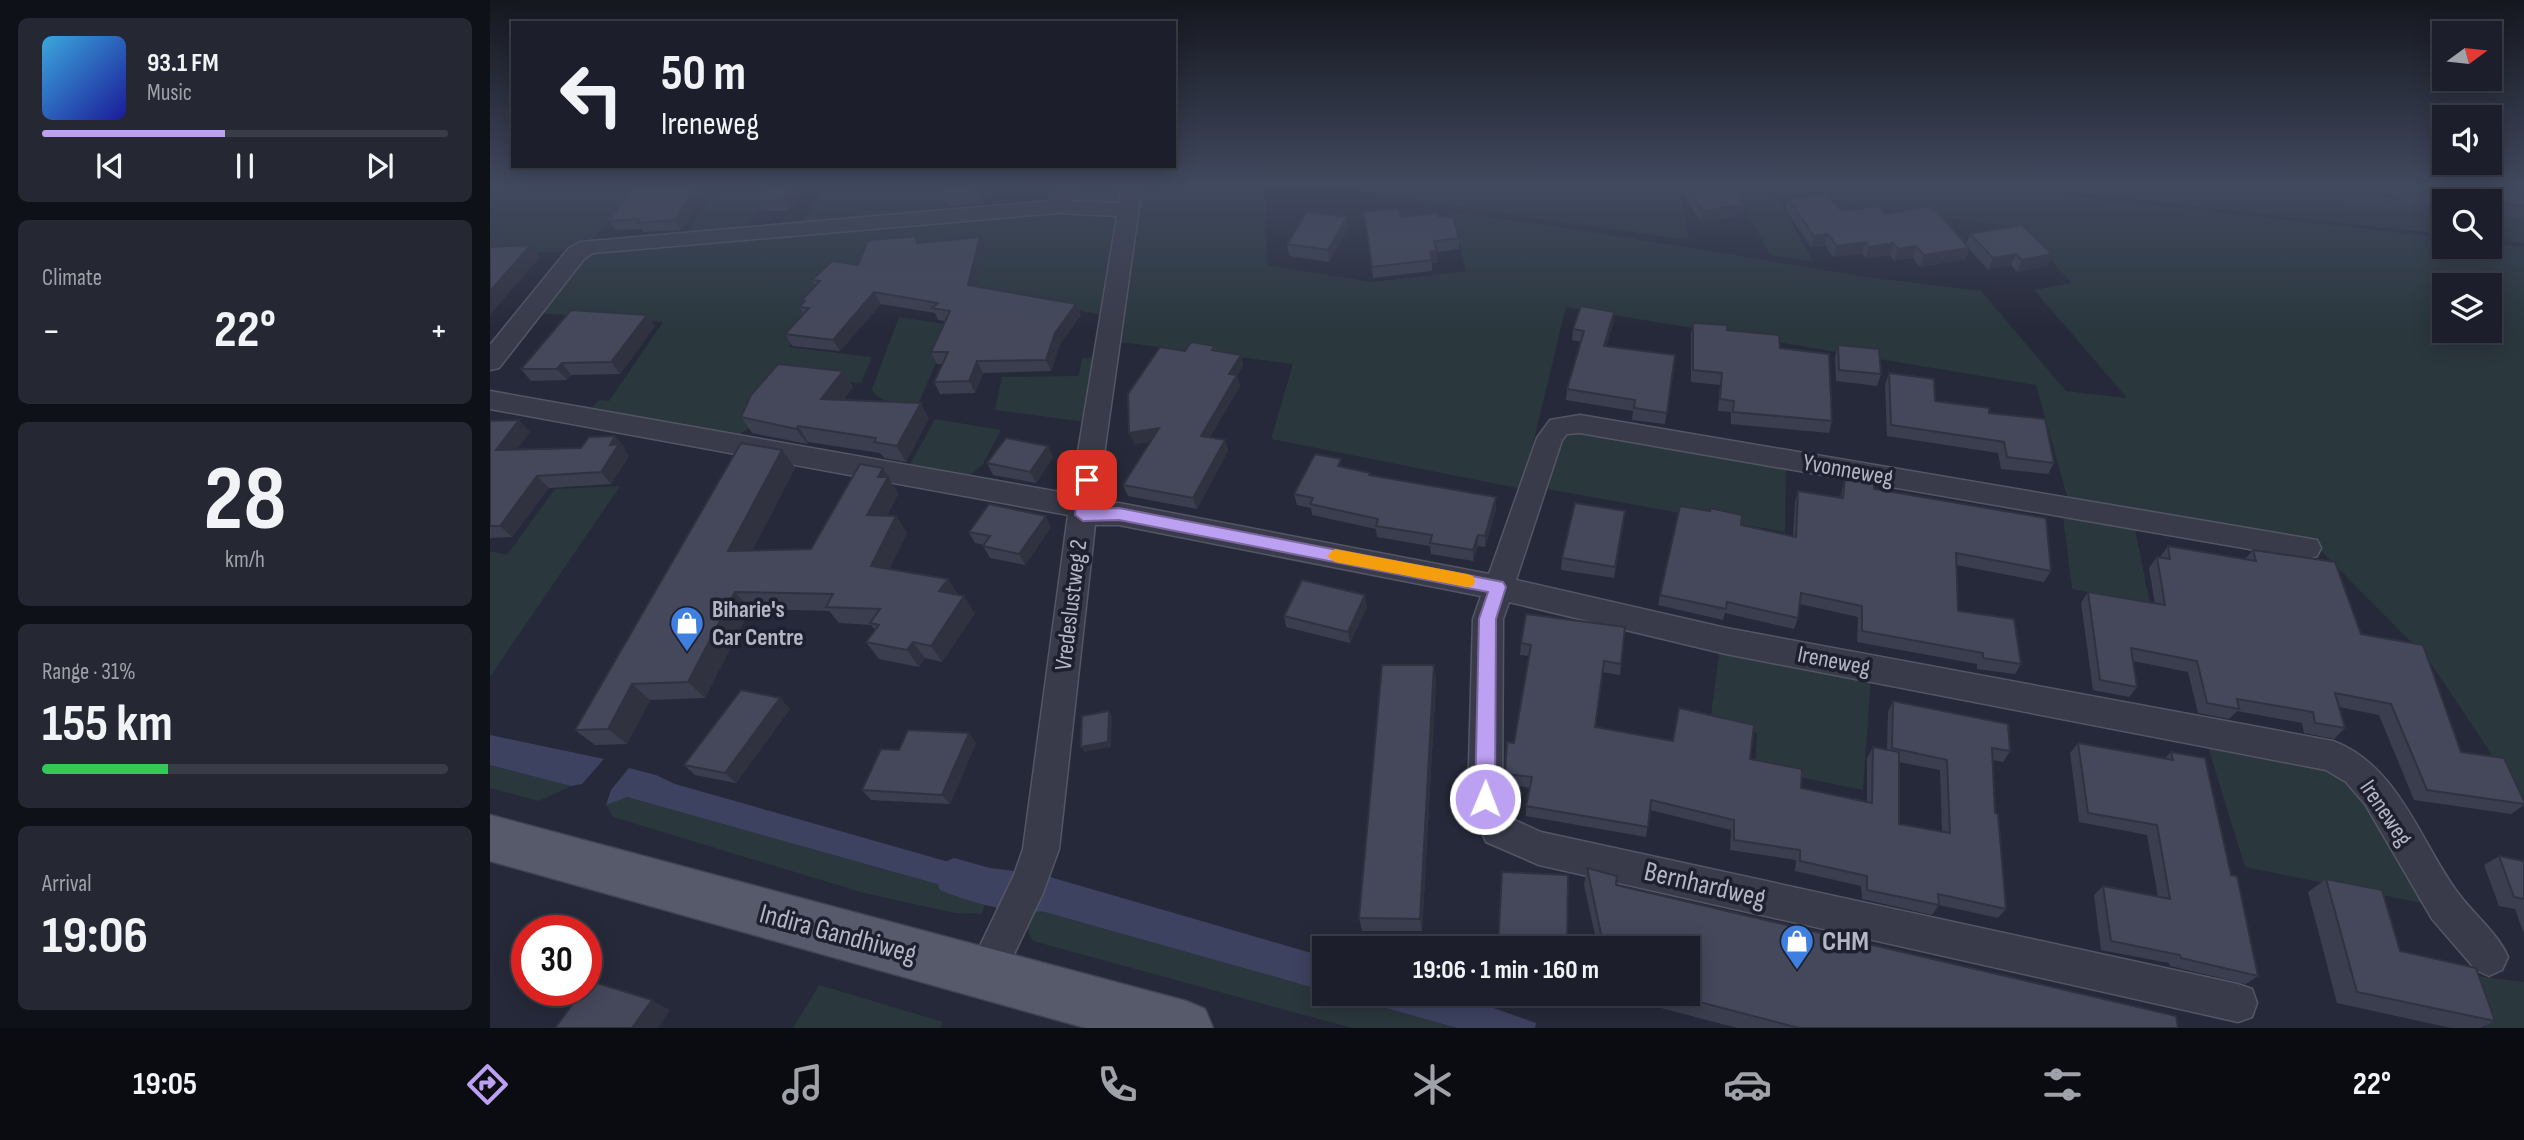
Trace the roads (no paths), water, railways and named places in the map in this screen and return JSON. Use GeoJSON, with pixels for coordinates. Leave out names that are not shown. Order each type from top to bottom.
{"type":"FeatureCollection","features":[{"type":"Feature","properties":{"kind":"main road","name":"Indira Gandhiweg"},"geometry":{"type":"LineString","coordinates":[[490,838],[867,943],[993,956],[1186,1028]]}},
{"type":"Feature","properties":{"kind":"street"},"geometry":{"type":"LineString","coordinates":[[490,362],[576,254],[588,247],[741,234]]}},
{"type":"Feature","properties":{"kind":"street","name":"Vredeslustweg 2"},"geometry":{"type":"LineString","coordinates":[[993,956],[1030,881],[1041,849],[1083,510],[1125,234]]}},
{"type":"Feature","properties":{"kind":"street","name":"Ireneweg"},"geometry":{"type":"LineString","coordinates":[[490,400],[1083,510],[1119,514],[1497,587],[1727,641],[2333,756],[2358,771],[2377,793],[2445,906],[2489,957]]}},
{"type":"Feature","properties":{"kind":"street","name":"Yvonneweg"},"geometry":{"type":"LineString","coordinates":[[1497,587],[1506,571],[1550,438],[1559,426],[1580,424],[2307,548]]}},
{"type":"Feature","properties":{"kind":"street","name":"Bernhardweg"},"geometry":{"type":"LineString","coordinates":[[1497,587],[1488,619],[1485,799],[1498,831],[1539,848],[2238,1003]]}},
{"type":"Feature","properties":{"kind":"water"},"geometry":{"type":"Polygon","coordinates":[[[490,735],[604,759],[582,784],[571,786],[490,765],[490,735]]]}},
{"type":"Feature","properties":{"kind":"water"},"geometry":{"type":"Polygon","coordinates":[[[629,768],[656,775],[675,784],[998,876],[987,898],[627,797],[606,805],[611,790],[629,768]]]}},
{"type":"Feature","properties":{"kind":"water"},"geometry":{"type":"Polygon","coordinates":[[[1050,877],[1312,953],[1312,987],[1034,909],[1050,877]]]}},
{"type":"Feature","properties":{"kind":"water"},"geometry":{"type":"Polygon","coordinates":[[[1379,1006],[1488,1006],[1536,1023],[1535,1028],[1457,1028],[1379,1006]]]}},
{"type":"Feature","properties":{"kind":"waterway"},"geometry":{"type":"LineString","coordinates":[[954,877],[990,887],[1046,894]]}},
{"type":"Feature","properties":{"kind":"place","name":"Biharie's Car Centre"},"geometry":{"type":"Point","coordinates":[687,653]}},
{"type":"Feature","properties":{"kind":"place","name":"CHM"},"geometry":{"type":"Point","coordinates":[1797,971]}}]}
